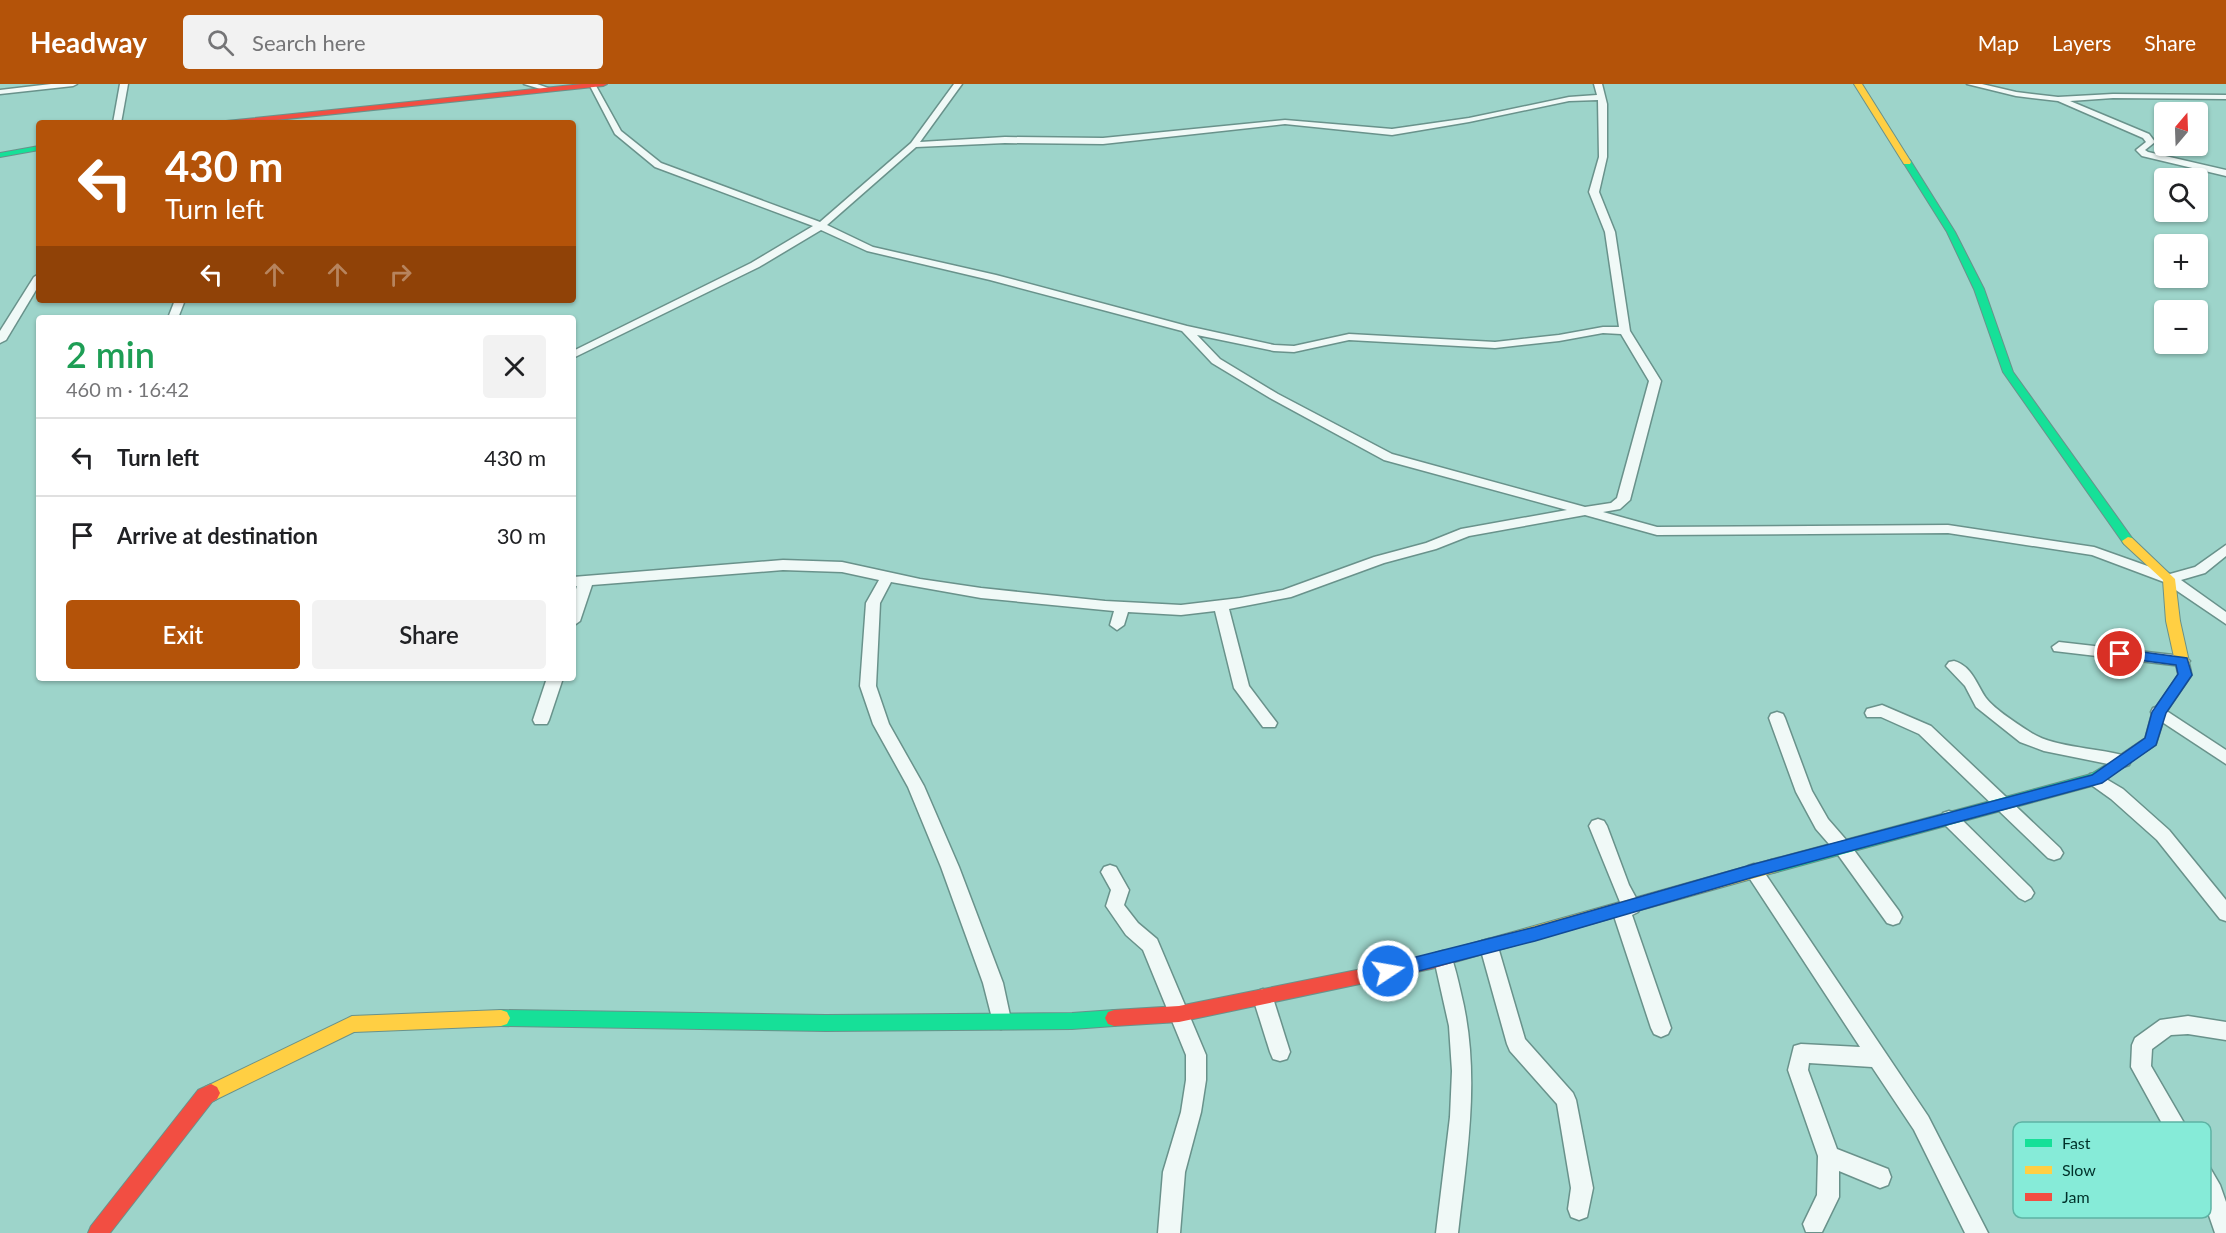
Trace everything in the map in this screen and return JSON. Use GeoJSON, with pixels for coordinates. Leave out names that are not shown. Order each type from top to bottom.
{"type":"FeatureCollection","features":[{"type":"Feature","properties":{"kind":"street"},"geometry":{"type":"LineString","coordinates":[[0,92],[73,84]]}},
{"type":"Feature","properties":{"kind":"street"},"geometry":{"type":"LineString","coordinates":[[118,120],[124,84]]}},
{"type":"Feature","properties":{"kind":"street"},"geometry":{"type":"LineString","coordinates":[[530,84],[547,89]]}},
{"type":"Feature","properties":{"kind":"street"},"geometry":{"type":"LineString","coordinates":[[277,120],[603,84]]}},
{"type":"Feature","properties":{"kind":"street"},"geometry":{"type":"LineString","coordinates":[[576,354],[755,265],[821,226],[914,145],[958,84]]}},
{"type":"Feature","properties":{"kind":"street"},"geometry":{"type":"LineString","coordinates":[[576,602],[579,582],[783,565],[842,567],[981,593],[1122,607],[1181,610],[1286,594],[1379,560],[1431,546],[1466,532],[1615,506],[1623,500],[1655,381],[1625,331],[1610,232],[1594,192],[1603,157],[1601,98],[1598,84]]}},
{"type":"Feature","properties":{"kind":"street"},"geometry":{"type":"LineString","coordinates":[[1858,84],[1951,232],[1979,289],[2008,372],[2122,536],[2169,579],[2226,619]]}},
{"type":"Feature","properties":{"kind":"street"},"geometry":{"type":"LineString","coordinates":[[1971,84],[2016,94],[2058,99],[2113,96],[2226,97]]}},
{"type":"Feature","properties":{"kind":"street"},"geometry":{"type":"LineString","coordinates":[[592,85],[618,132],[658,165],[821,226],[870,249],[992,277],[1186,329],[1274,348],[1294,349],[1349,337],[1495,345],[1604,330],[1625,331]]}},
{"type":"Feature","properties":{"kind":"street"},"geometry":{"type":"LineString","coordinates":[[914,145],[1005,140],[1103,141],[1285,122],[1392,132],[1450,121],[1469,120],[1569,99],[1601,98]]}},
{"type":"Feature","properties":{"kind":"street"},"geometry":{"type":"LineString","coordinates":[[2058,99],[2146,136],[2151,142],[2140,150],[2145,154],[2226,172]]}},
{"type":"Feature","properties":{"kind":"street"},"geometry":{"type":"LineString","coordinates":[[0,155],[36,149]]}},
{"type":"Feature","properties":{"kind":"street"},"geometry":{"type":"LineString","coordinates":[[0,340],[36,283]]}},
{"type":"Feature","properties":{"kind":"street"},"geometry":{"type":"LineString","coordinates":[[1186,329],[1216,361],[1274,396],[1388,457],[1657,531],[1948,530],[2094,551],[2169,579],[2200,570],[2226,549]]}},
{"type":"Feature","properties":{"kind":"street"},"geometry":{"type":"LineString","coordinates":[[887,577],[873,603],[868,686],[881,724],[916,786],[950,867],[993,983],[1001,1020]]}},
{"type":"Feature","properties":{"kind":"street"},"geometry":{"type":"LineString","coordinates":[[98,1233],[205,1096],[352,1024],[524,1017],[826,1023],[1072,1021],[1179,1014],[1443,959],[1754,871],[2096,779],[2151,741],[2159,712],[2185,675],[2173,621],[2169,579]]}},
{"type":"Feature","properties":{"kind":"street"},"geometry":{"type":"LineString","coordinates":[[1221,605],[1242,688],[1269,723]]}},
{"type":"Feature","properties":{"kind":"street"},"geometry":{"type":"LineString","coordinates":[[1117,625],[1122,607]]}},
{"type":"Feature","properties":{"kind":"street"},"geometry":{"type":"LineString","coordinates":[[2059,647],[2182,661]]}},
{"type":"Feature","properties":{"kind":"street"},"geometry":{"type":"LineString","coordinates":[[1954,666],[1971,683],[1981,703],[2026,738],[2044,745],[2123,761]]}},
{"type":"Feature","properties":{"kind":"street"},"geometry":{"type":"LineString","coordinates":[[541,720],[554,681]]}},
{"type":"Feature","properties":{"kind":"street"},"geometry":{"type":"LineString","coordinates":[[1873,713],[1882,711],[1925,730],[2054,853]]}},
{"type":"Feature","properties":{"kind":"street"},"geometry":{"type":"LineString","coordinates":[[2159,712],[2226,759]]}},
{"type":"Feature","properties":{"kind":"street"},"geometry":{"type":"LineString","coordinates":[[1777,718],[1804,792],[1822,824],[1842,847],[1893,917]]}},
{"type":"Feature","properties":{"kind":"street"},"geometry":{"type":"LineString","coordinates":[[2096,779],[2117,794],[2163,835],[2226,913]]}},
{"type":"Feature","properties":{"kind":"street"},"geometry":{"type":"LineString","coordinates":[[1949,818],[2025,893]]}},
{"type":"Feature","properties":{"kind":"street"},"geometry":{"type":"LineString","coordinates":[[1599,826],[1621,886],[1661,1028]]}},
{"type":"Feature","properties":{"kind":"street"},"geometry":{"type":"LineString","coordinates":[[1754,871],[1921,1122],[1977,1233]]}},
{"type":"Feature","properties":{"kind":"street"},"geometry":{"type":"LineString","coordinates":[[1110,872],[1120,890],[1115,906],[1132,929],[1150,945],[1196,1055],[1196,1080],[1191,1112],[1174,1172],[1169,1233]]}},
{"type":"Feature","properties":{"kind":"street"},"geometry":{"type":"LineString","coordinates":[[1489,946],[1517,1044],[1566,1100],[1582,1188],[1579,1209]]}},
{"type":"Feature","properties":{"kind":"street"},"geometry":{"type":"LineString","coordinates":[[1443,959],[1456,1004],[1461,1051],[1460,1106],[1447,1233]]}},
{"type":"Feature","properties":{"kind":"street"},"geometry":{"type":"LineString","coordinates":[[1263,998],[1280,1052]]}},
{"type":"Feature","properties":{"kind":"street"},"geometry":{"type":"LineString","coordinates":[[2172,1122],[2141,1066],[2142,1045],[2167,1026],[2188,1025],[2226,1031]]}},
{"type":"Feature","properties":{"kind":"street"},"geometry":{"type":"LineString","coordinates":[[1814,1224],[1828,1197],[1829,1156],[1798,1070],[1801,1053],[1878,1058]]}},
{"type":"Feature","properties":{"kind":"street"},"geometry":{"type":"LineString","coordinates":[[1829,1156],[1880,1177]]}},
{"type":"Feature","properties":{"kind":"street"},"geometry":{"type":"LineString","coordinates":[[2211,1191],[2226,1233]]}},
{"type":"Feature","properties":{"kind":"traffic: fast"},"geometry":{"type":"LineString","coordinates":[[0,155],[36,149]]}},
{"type":"Feature","properties":{"kind":"traffic: fast"},"geometry":{"type":"LineString","coordinates":[[1907,162],[1951,232],[1979,289],[2008,372],[2128,541]]}},
{"type":"Feature","properties":{"kind":"traffic: fast"},"geometry":{"type":"LineString","coordinates":[[1773,866],[2096,779],[2125,759]]}},
{"type":"Feature","properties":{"kind":"traffic: fast"},"geometry":{"type":"LineString","coordinates":[[501,1018],[826,1023],[1072,1021],[1114,1018]]}},
{"type":"Feature","properties":{"kind":"traffic: slow"},"geometry":{"type":"LineString","coordinates":[[1858,84],[1907,162]]}},
{"type":"Feature","properties":{"kind":"traffic: slow"},"geometry":{"type":"LineString","coordinates":[[2125,759],[2151,741],[2159,712],[2185,675],[2173,621],[2169,579],[2128,541]]}},
{"type":"Feature","properties":{"kind":"traffic: slow"},"geometry":{"type":"LineString","coordinates":[[1484,947],[1773,866]]}},
{"type":"Feature","properties":{"kind":"traffic: slow"},"geometry":{"type":"LineString","coordinates":[[211,1093],[352,1024],[501,1018]]}},
{"type":"Feature","properties":{"kind":"traffic: jam"},"geometry":{"type":"LineString","coordinates":[[255,120],[603,84]]}},
{"type":"Feature","properties":{"kind":"traffic: jam"},"geometry":{"type":"LineString","coordinates":[[1114,1018],[1179,1014],[1431,962],[1484,947]]}},
{"type":"Feature","properties":{"kind":"traffic: jam"},"geometry":{"type":"LineString","coordinates":[[98,1233],[205,1096],[211,1093]]}},
{"type":"Feature","properties":{"kind":"route"},"geometry":{"type":"LineString","coordinates":[[1388,971],[1535,934],[1754,871],[2096,779],[2151,741],[2159,712],[2185,675],[2182,661],[2120,654]]}}]}
